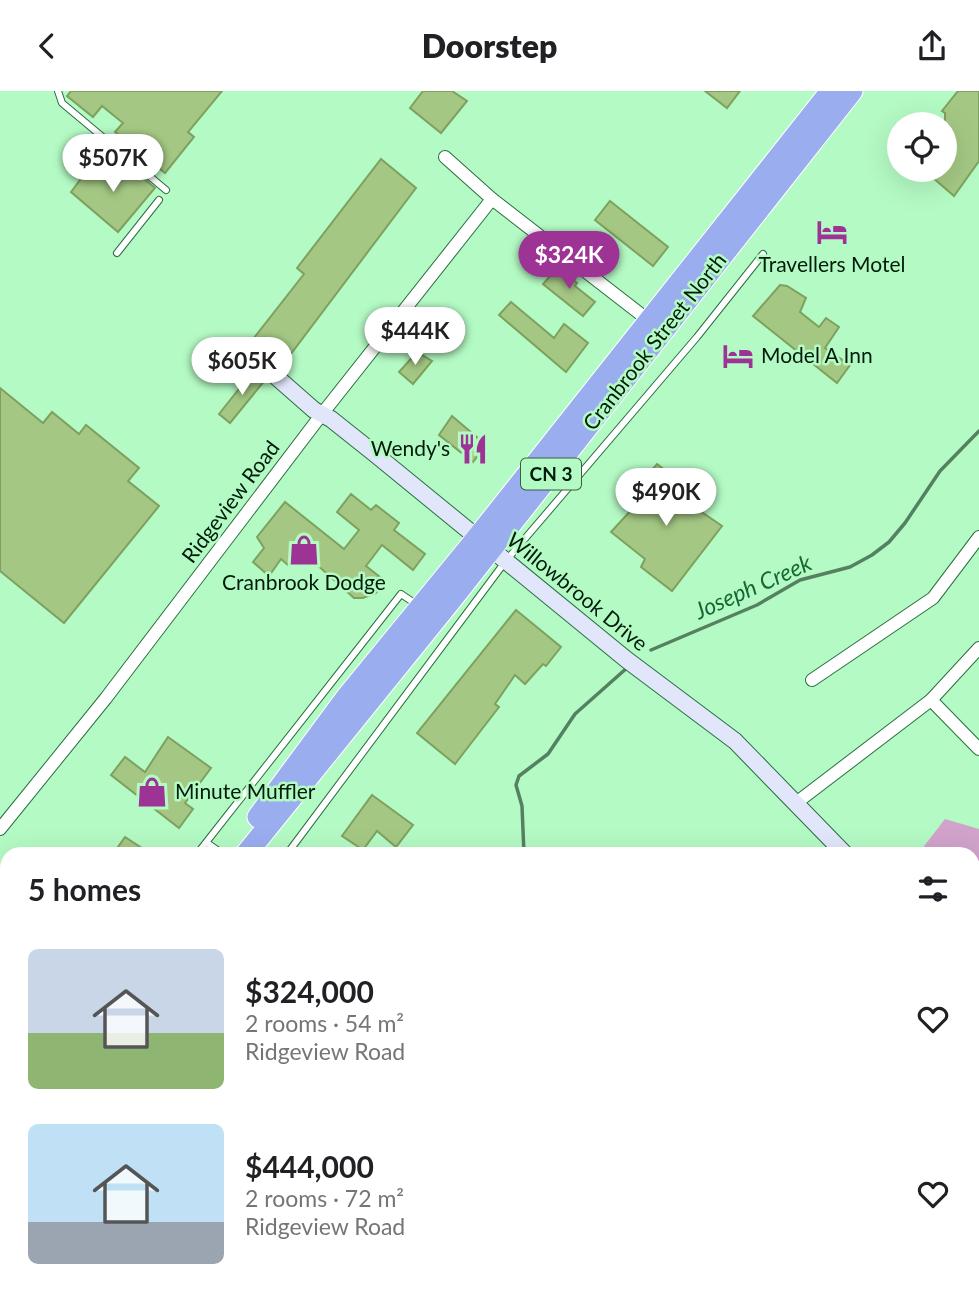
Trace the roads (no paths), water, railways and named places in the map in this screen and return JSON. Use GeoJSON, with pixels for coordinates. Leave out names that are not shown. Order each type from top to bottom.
{"type":"FeatureCollection","features":[{"type":"Feature","properties":{"kind":"highway","name":"Cranbrook Street North"},"geometry":{"type":"LineString","coordinates":[[252,847],[491,550],[831,91]]}},
{"type":"Feature","properties":{"kind":"highway","name":"Cranbrook Street North"},"geometry":{"type":"LineString","coordinates":[[656,326],[852,91]]}},
{"type":"Feature","properties":{"kind":"highway","name":"Cranbrook Street North"},"geometry":{"type":"LineString","coordinates":[[236,847],[295,766],[421,607],[491,550]]}},
{"type":"Feature","properties":{"kind":"street"},"geometry":{"type":"LineString","coordinates":[[444,157],[492,199],[656,326]]}},
{"type":"Feature","properties":{"kind":"street","name":"Ridgeview Road"},"geometry":{"type":"LineString","coordinates":[[0,829],[106,698],[322,414],[492,199]]}},
{"type":"Feature","properties":{"kind":"street","name":"Willowbrook Drive"},"geometry":{"type":"LineString","coordinates":[[273,374],[627,660],[735,741],[838,847]]}},
{"type":"Feature","properties":{"kind":"street"},"geometry":{"type":"LineString","coordinates":[[812,680],[933,598],[979,537]]}},
{"type":"Feature","properties":{"kind":"street"},"geometry":{"type":"LineString","coordinates":[[796,803],[931,700],[979,648]]}},
{"type":"Feature","properties":{"kind":"street"},"geometry":{"type":"LineString","coordinates":[[931,700],[979,749]]}},
{"type":"Feature","properties":{"kind":"lane"},"geometry":{"type":"LineString","coordinates":[[58,91],[62,103],[166,190]]}},
{"type":"Feature","properties":{"kind":"lane"},"geometry":{"type":"LineString","coordinates":[[117,253],[159,200]]}},
{"type":"Feature","properties":{"kind":"lane"},"geometry":{"type":"LineString","coordinates":[[293,847],[491,550],[697,337],[763,254]]}},
{"type":"Feature","properties":{"kind":"lane"},"geometry":{"type":"LineString","coordinates":[[203,847],[401,594],[421,607]]}},
{"type":"Feature","properties":{"kind":"lane"},"geometry":{"type":"LineString","coordinates":[[277,753],[295,766]]}},
{"type":"Feature","properties":{"kind":"lane"},"geometry":{"type":"LineString","coordinates":[[206,843],[212,847]]}},
{"type":"Feature","properties":{"kind":"waterway","name":"Joseph Creek"},"geometry":{"type":"LineString","coordinates":[[651,650],[757,605],[800,580],[850,567],[872,555],[889,542],[940,471],[979,431]]}},
{"type":"Feature","properties":{"kind":"waterway","name":"Joseph Creek"},"geometry":{"type":"LineString","coordinates":[[524,847],[522,806],[516,785],[519,776],[548,754],[575,714],[628,667]]}},
{"type":"Feature","properties":{"kind":"place","name":"Travellers Motel"},"geometry":{"type":"Point","coordinates":[832,232]}},
{"type":"Feature","properties":{"kind":"place","name":"Model A Inn"},"geometry":{"type":"Point","coordinates":[738,356]}},
{"type":"Feature","properties":{"kind":"place","name":"Wendy's"},"geometry":{"type":"Point","coordinates":[473,449]}},
{"type":"Feature","properties":{"kind":"place","name":"Cranbrook Dodge"},"geometry":{"type":"Point","coordinates":[304,550]}},
{"type":"Feature","properties":{"kind":"place","name":"Minute Muffler"},"geometry":{"type":"Point","coordinates":[152,792]}}]}
